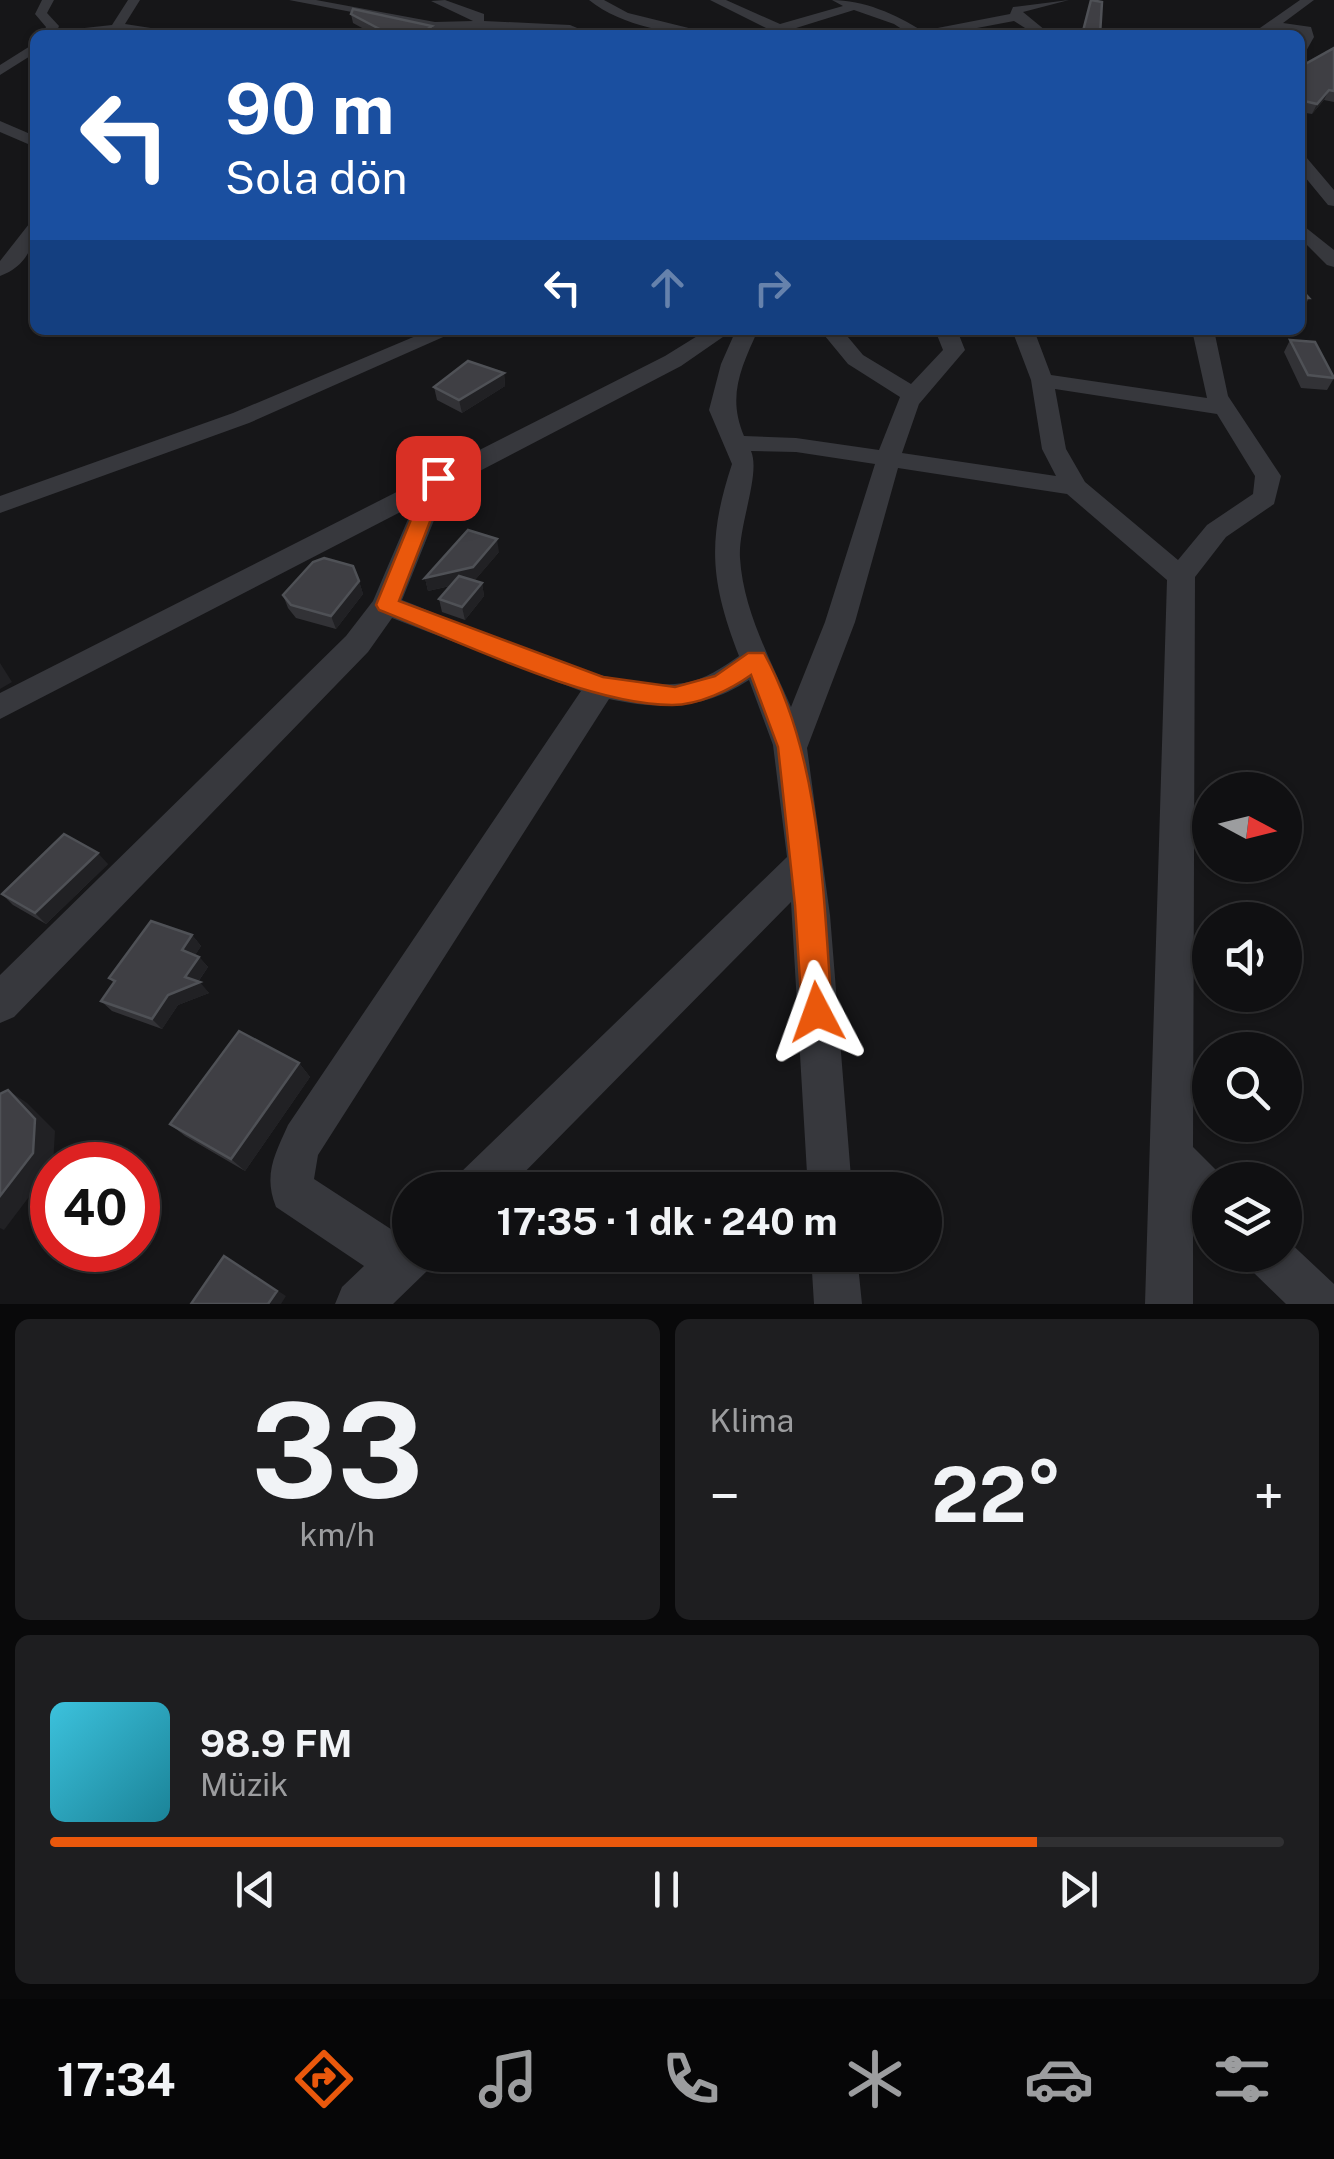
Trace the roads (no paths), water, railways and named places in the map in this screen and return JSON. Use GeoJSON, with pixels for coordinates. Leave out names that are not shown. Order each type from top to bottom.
{"type":"FeatureCollection","features":[{"type":"Feature","properties":{"kind":"street"},"geometry":{"type":"LineString","coordinates":[[48,0],[41,14],[52,26],[50,30]]}},
{"type":"Feature","properties":{"kind":"street"},"geometry":{"type":"LineString","coordinates":[[119,28],[119,18],[134,0]]}},
{"type":"Feature","properties":{"kind":"street"},"geometry":{"type":"LineString","coordinates":[[294,0],[438,26],[478,22],[521,29],[564,26],[595,30],[653,24]]}},
{"type":"Feature","properties":{"kind":"street"},"geometry":{"type":"LineString","coordinates":[[594,0],[624,16],[685,30]]}},
{"type":"Feature","properties":{"kind":"street"},"geometry":{"type":"LineString","coordinates":[[716,0],[783,30]]}},
{"type":"Feature","properties":{"kind":"street"},"geometry":{"type":"LineString","coordinates":[[838,0],[915,30]]}},
{"type":"Feature","properties":{"kind":"street"},"geometry":{"type":"LineString","coordinates":[[943,30],[1063,0]]}},
{"type":"Feature","properties":{"kind":"street"},"geometry":{"type":"LineString","coordinates":[[1265,30],[1308,0]]}},
{"type":"Feature","properties":{"kind":"street"},"geometry":{"type":"LineString","coordinates":[[437,1],[466,9],[480,17],[478,22]]}},
{"type":"Feature","properties":{"kind":"street"},"geometry":{"type":"LineString","coordinates":[[775,30],[827,18],[852,6]]}},
{"type":"Feature","properties":{"kind":"street"},"geometry":{"type":"LineString","coordinates":[[1012,11],[1039,30]]}},
{"type":"Feature","properties":{"kind":"street"},"geometry":{"type":"LineString","coordinates":[[351,26],[367,13]]}},
{"type":"Feature","properties":{"kind":"street"},"geometry":{"type":"LineString","coordinates":[[1274,25],[1304,30]]}},
{"type":"Feature","properties":{"kind":"street"},"geometry":{"type":"LineString","coordinates":[[438,26],[444,30]]}},
{"type":"Feature","properties":{"kind":"street"},"geometry":{"type":"LineString","coordinates":[[101,30],[139,30]]}},
{"type":"Feature","properties":{"kind":"street"},"geometry":{"type":"LineString","coordinates":[[1305,31],[1315,37],[1305,46]]}},
{"type":"Feature","properties":{"kind":"street"},"geometry":{"type":"LineString","coordinates":[[18,39],[30,38]]}},
{"type":"Feature","properties":{"kind":"street"},"geometry":{"type":"LineString","coordinates":[[0,71],[30,50]]}},
{"type":"Feature","properties":{"kind":"street"},"geometry":{"type":"LineString","coordinates":[[0,126],[30,140]]}},
{"type":"Feature","properties":{"kind":"street"},"geometry":{"type":"LineString","coordinates":[[1305,166],[1334,200]]}},
{"type":"Feature","properties":{"kind":"street"},"geometry":{"type":"LineString","coordinates":[[1307,235],[1334,243]]}},
{"type":"Feature","properties":{"kind":"street"},"geometry":{"type":"LineString","coordinates":[[1307,235],[1334,261]]}},
{"type":"Feature","properties":{"kind":"street"},"geometry":{"type":"LineString","coordinates":[[0,270],[29,247]]}},
{"type":"Feature","properties":{"kind":"street"},"geometry":{"type":"LineString","coordinates":[[0,505],[241,418],[436,335]]}},
{"type":"Feature","properties":{"kind":"street"},"geometry":{"type":"LineString","coordinates":[[0,706],[438,478],[674,361],[714,335]]}},
{"type":"Feature","properties":{"kind":"street"},"geometry":{"type":"LineString","coordinates":[[745,335],[732,364],[721,410],[744,464],[728,508],[723,546],[725,581],[790,747],[805,864],[829,1172]]}},
{"type":"Feature","properties":{"kind":"street"},"geometry":{"type":"LineString","coordinates":[[835,335],[856,363],[911,394]]}},
{"type":"Feature","properties":{"kind":"street"},"geometry":{"type":"LineString","coordinates":[[790,747],[840,622],[911,394],[943,372],[954,350],[948,335]]}},
{"type":"Feature","properties":{"kind":"street"},"geometry":{"type":"LineString","coordinates":[[1025,335],[1042,380],[1054,449],[1075,487],[1121,530],[1181,577]]}},
{"type":"Feature","properties":{"kind":"street"},"geometry":{"type":"LineString","coordinates":[[1169,1304],[1181,577],[1200,544],[1226,521],[1265,498],[1268,476],[1217,396],[1203,335]]}},
{"type":"Feature","properties":{"kind":"street"},"geometry":{"type":"LineString","coordinates":[[1042,380],[1224,408]]}},
{"type":"Feature","properties":{"kind":"street"},"geometry":{"type":"LineString","coordinates":[[736,443],[796,445],[1075,487]]}},
{"type":"Feature","properties":{"kind":"street"},"geometry":{"type":"LineString","coordinates":[[0,1003],[357,644],[386,605],[438,478]]}},
{"type":"Feature","properties":{"kind":"street"},"geometry":{"type":"LineString","coordinates":[[386,605],[601,686],[675,696],[722,684],[756,659]]}},
{"type":"Feature","properties":{"kind":"street"},"geometry":{"type":"LineString","coordinates":[[392,1250],[292,1191],[291,1168],[303,1140],[601,686]]}},
{"type":"Feature","properties":{"kind":"street"},"geometry":{"type":"LineString","coordinates":[[493,1172],[805,864]]}},
{"type":"Feature","properties":{"kind":"street"},"geometry":{"type":"LineString","coordinates":[[1169,1154],[1192,1177]]}},
{"type":"Feature","properties":{"kind":"street"},"geometry":{"type":"LineString","coordinates":[[360,1304],[392,1272]]}},
{"type":"Feature","properties":{"kind":"street"},"geometry":{"type":"LineString","coordinates":[[835,1272],[838,1304]]}},
{"type":"Feature","properties":{"kind":"street"},"geometry":{"type":"LineString","coordinates":[[1287,1272],[1320,1304]]}}]}
